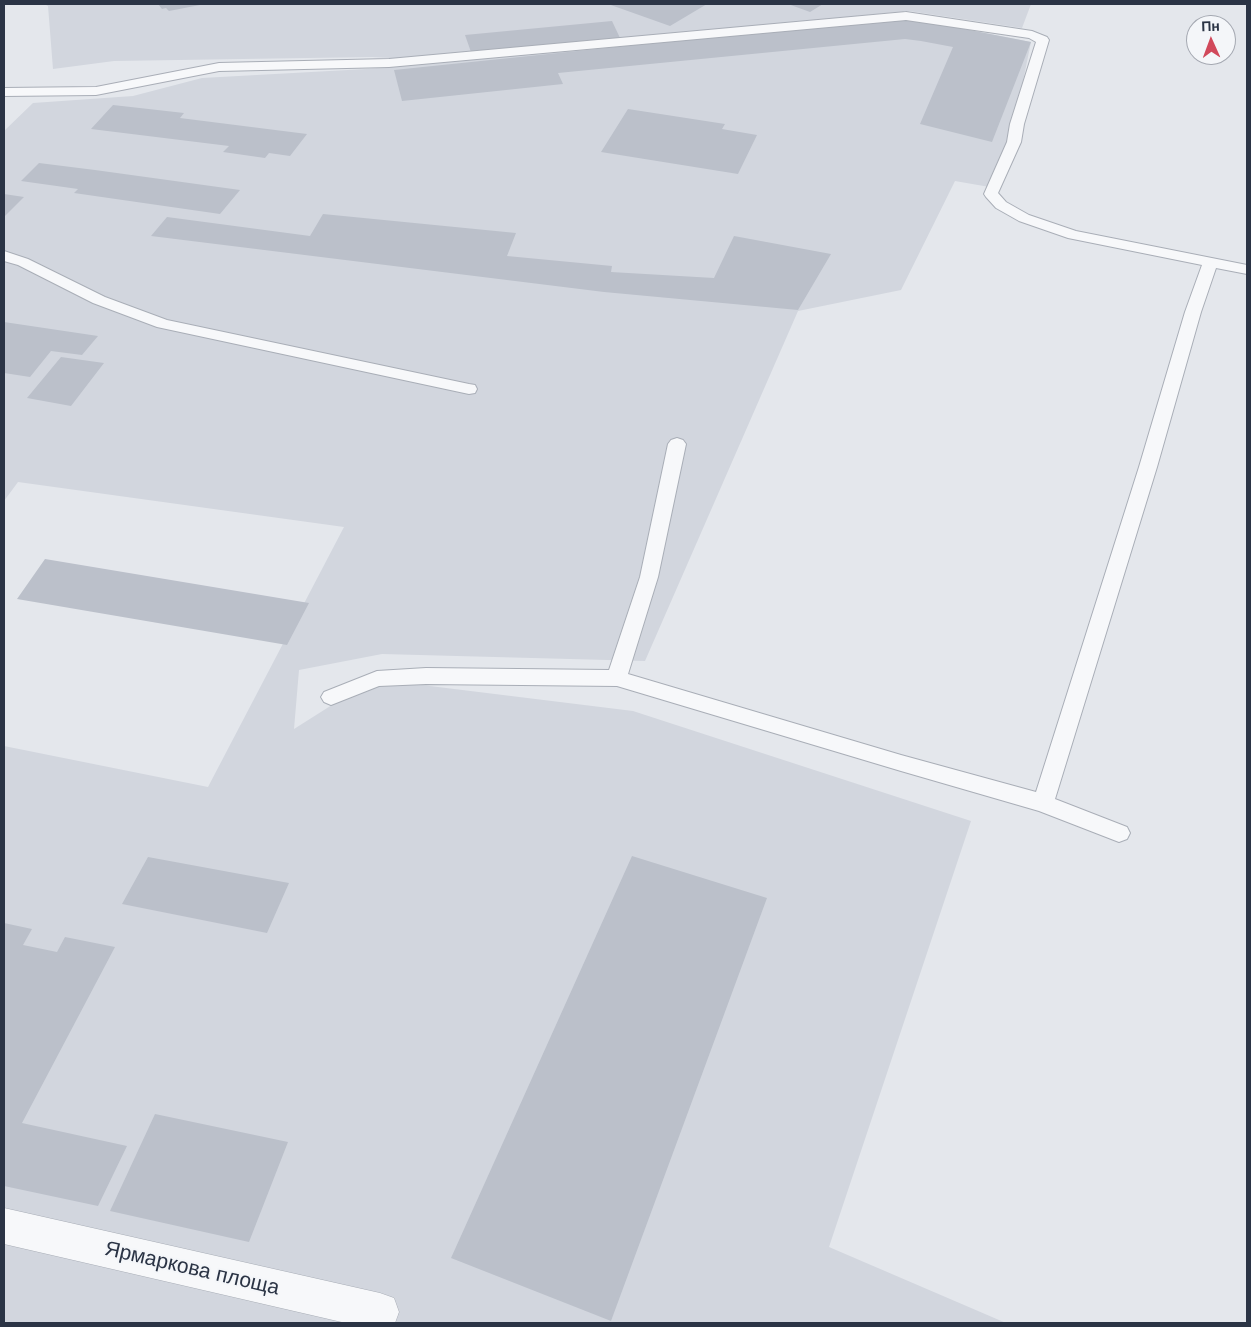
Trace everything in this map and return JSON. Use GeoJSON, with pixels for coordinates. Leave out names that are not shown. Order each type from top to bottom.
{"type":"FeatureCollection","features":[{"type":"Feature","properties":{"kind":"street","name":"Ярмаркова площа"},"geometry":{"type":"LineString","coordinates":[[4,1226],[380,1312]]}},
{"type":"Feature","properties":{"kind":"lane"},"geometry":{"type":"LineString","coordinates":[[4,92],[96,91],[219,67],[388,63],[906,16],[1032,35],[1043,40],[1017,124],[1014,142],[991,194],[1001,205],[1024,218],[1074,234],[1247,269]]}},
{"type":"Feature","properties":{"kind":"lane"},"geometry":{"type":"LineString","coordinates":[[4,256],[23,262],[99,300],[163,324],[470,389]]}},
{"type":"Feature","properties":{"kind":"lane"},"geometry":{"type":"LineString","coordinates":[[1043,802],[1148,467],[1193,312],[1211,261]]}},
{"type":"Feature","properties":{"kind":"lane"},"geometry":{"type":"LineString","coordinates":[[617,678],[648,577],[677,444]]}},
{"type":"Feature","properties":{"kind":"lane"},"geometry":{"type":"LineString","coordinates":[[331,697],[377,679],[426,676],[617,678],[901,763],[1043,802],[1119,834]]}},
{"type":"Feature","properties":{"kind":"shaded area"},"geometry":{"type":"Polygon","coordinates":[[[44,4],[1031,4],[1022,28],[909,11],[407,59],[372,57],[114,61],[53,69],[48,6],[44,4]]]}},
{"type":"Feature","properties":{"kind":"shaded area"},"geometry":{"type":"Polygon","coordinates":[[[913,19],[1031,42],[1001,189],[955,181],[901,290],[798,311],[645,661],[382,654],[299,670],[294,729],[373,679],[633,711],[971,821],[829,1247],[1006,1323],[4,1323],[4,746],[208,787],[344,527],[18,482],[4,501],[4,131],[33,103],[133,96],[202,78],[366,69],[913,19]]]}},
{"type":"Feature","properties":{"kind":"building"},"geometry":{"type":"Polygon","coordinates":[[[158,4],[200,5],[169,11],[166,8],[162,9],[158,4]]]}},
{"type":"Feature","properties":{"kind":"building"},"geometry":{"type":"Polygon","coordinates":[[[608,4],[707,4],[670,26],[608,4]]]}},
{"type":"Feature","properties":{"kind":"building"},"geometry":{"type":"Polygon","coordinates":[[[788,4],[823,4],[810,12],[788,4]]]}},
{"type":"Feature","properties":{"kind":"building"},"geometry":{"type":"Polygon","coordinates":[[[913,19],[1031,42],[992,142],[920,124],[953,47],[905,39],[558,73],[563,84],[402,101],[394,70],[635,45],[913,19]]]}},
{"type":"Feature","properties":{"kind":"building"},"geometry":{"type":"Polygon","coordinates":[[[612,21],[620,38],[471,52],[465,35],[612,21]]]}},
{"type":"Feature","properties":{"kind":"building"},"geometry":{"type":"Polygon","coordinates":[[[113,105],[184,113],[180,118],[307,134],[290,156],[269,153],[265,158],[223,152],[229,146],[91,129],[113,105]]]}},
{"type":"Feature","properties":{"kind":"building"},"geometry":{"type":"Polygon","coordinates":[[[628,109],[725,124],[722,129],[757,135],[738,174],[601,152],[628,109]]]}},
{"type":"Feature","properties":{"kind":"building"},"geometry":{"type":"Polygon","coordinates":[[[39,163],[240,190],[220,214],[74,193],[78,189],[21,181],[39,163]]]}},
{"type":"Feature","properties":{"kind":"building"},"geometry":{"type":"Polygon","coordinates":[[[4,194],[24,197],[4,217],[4,194]]]}},
{"type":"Feature","properties":{"kind":"building"},"geometry":{"type":"Polygon","coordinates":[[[323,214],[516,233],[507,256],[612,266],[611,272],[714,278],[734,236],[831,254],[798,310],[604,292],[151,236],[167,217],[310,236],[323,214]]]}},
{"type":"Feature","properties":{"kind":"building"},"geometry":{"type":"Polygon","coordinates":[[[4,322],[98,336],[82,355],[51,351],[30,377],[4,373],[4,322]]]}},
{"type":"Feature","properties":{"kind":"building"},"geometry":{"type":"Polygon","coordinates":[[[61,357],[104,363],[71,406],[27,398],[61,357]]]}},
{"type":"Feature","properties":{"kind":"building"},"geometry":{"type":"Polygon","coordinates":[[[45,559],[309,603],[287,645],[17,599],[45,559]]]}},
{"type":"Feature","properties":{"kind":"building"},"geometry":{"type":"Polygon","coordinates":[[[632,856],[767,898],[611,1321],[451,1258],[632,856]]]}},
{"type":"Feature","properties":{"kind":"building"},"geometry":{"type":"Polygon","coordinates":[[[148,857],[289,883],[267,933],[122,904],[148,857]]]}},
{"type":"Feature","properties":{"kind":"building"},"geometry":{"type":"Polygon","coordinates":[[[4,923],[32,929],[23,945],[57,952],[65,937],[115,947],[22,1123],[127,1146],[98,1206],[4,1186],[4,923]]]}},
{"type":"Feature","properties":{"kind":"building"},"geometry":{"type":"Polygon","coordinates":[[[155,1114],[288,1142],[249,1242],[110,1211],[155,1114]]]}}]}
